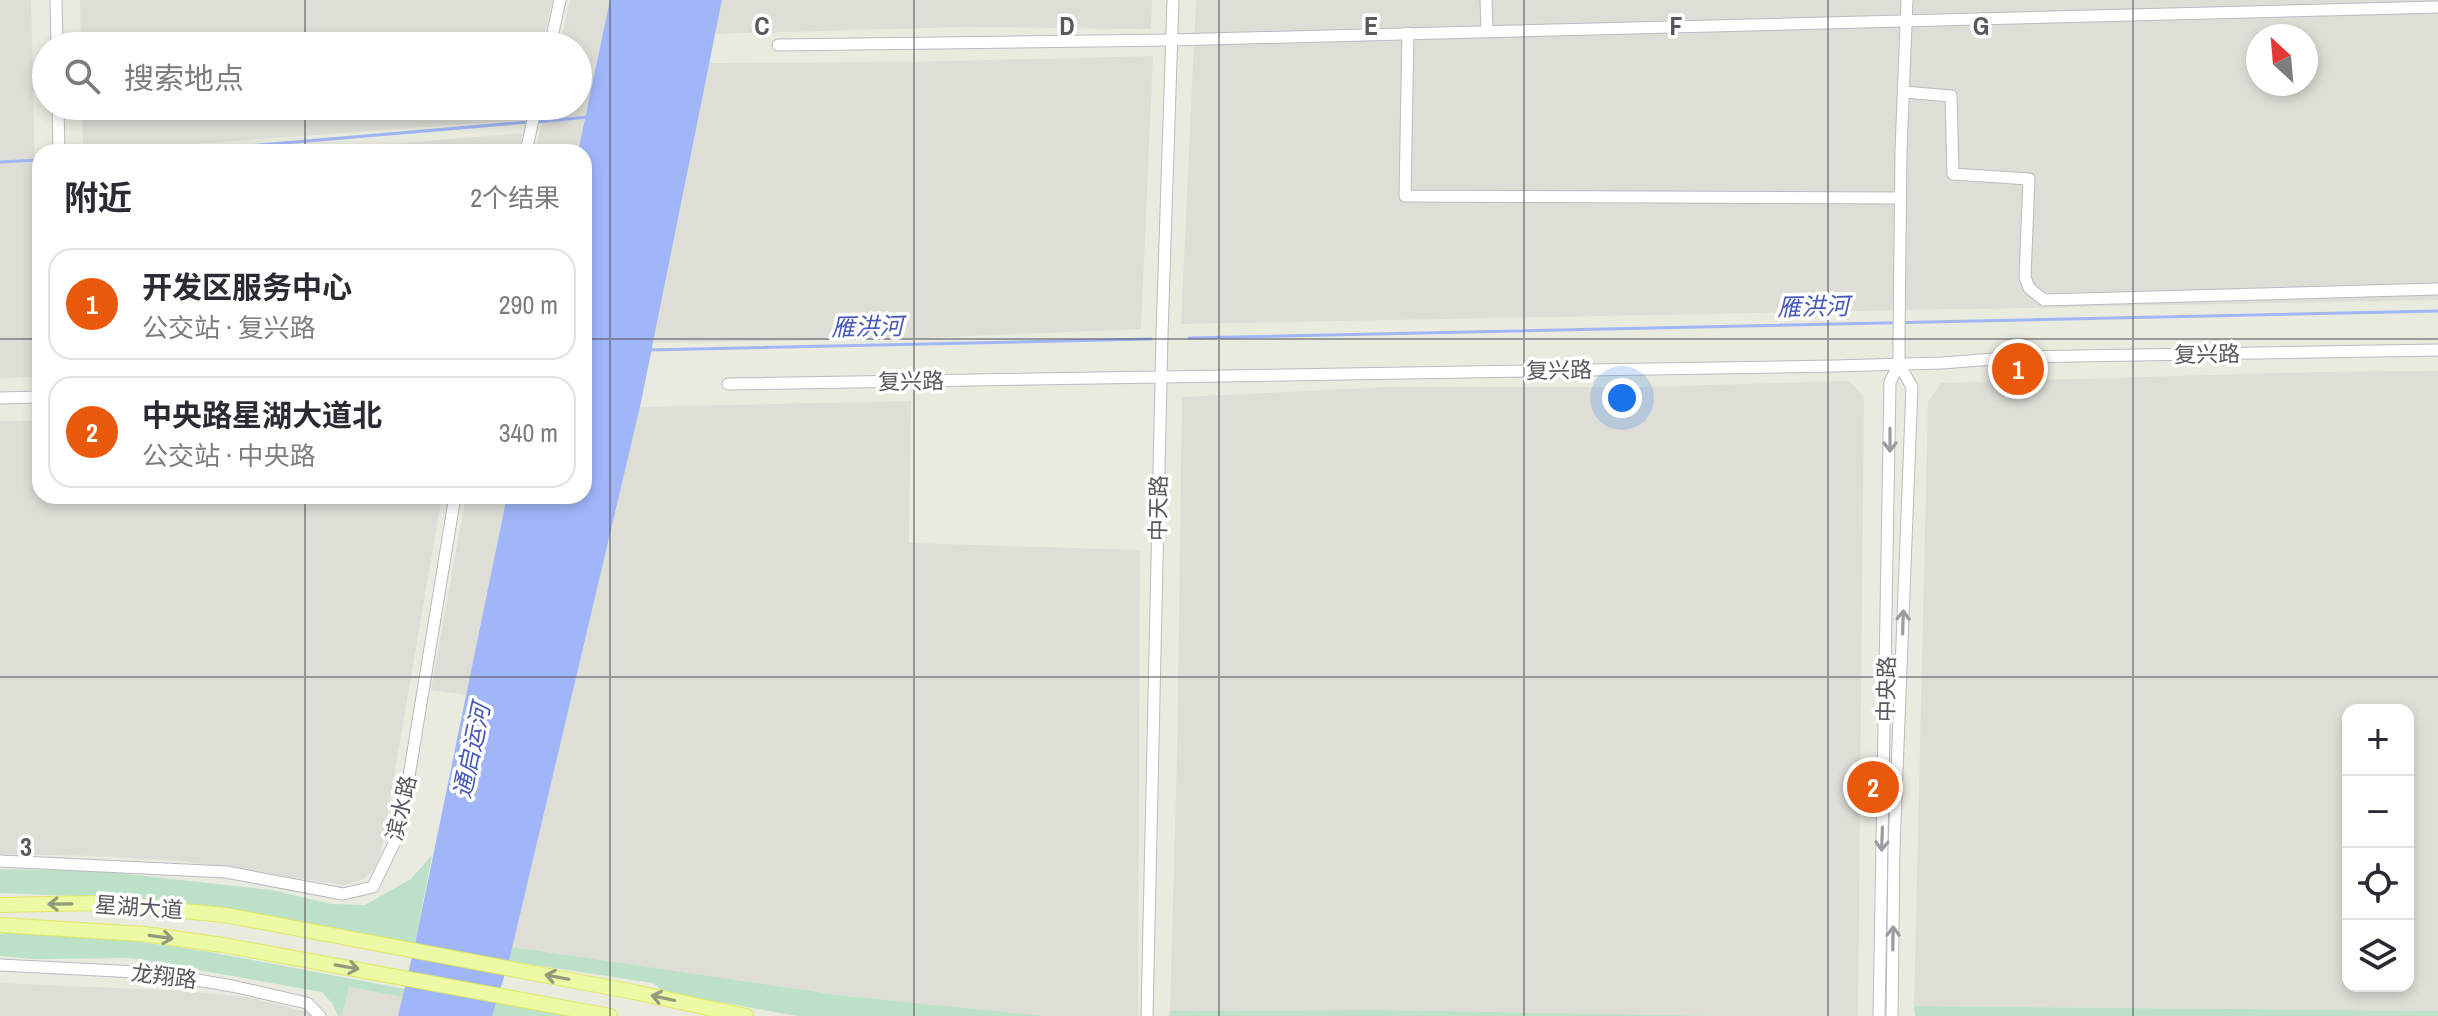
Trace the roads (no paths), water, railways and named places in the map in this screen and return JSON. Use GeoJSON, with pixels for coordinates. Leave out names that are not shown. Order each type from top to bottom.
{"type":"FeatureCollection","features":[{"type":"Feature","properties":{"kind":"main road","name":"星湖大道"},"geometry":{"type":"LineString","coordinates":[[0,905],[99,903],[225,915],[746,1016]]}},
{"type":"Feature","properties":{"kind":"main road","name":"星湖大道"},"geometry":{"type":"LineString","coordinates":[[0,925],[144,934],[270,953],[610,1016]]}},
{"type":"Feature","properties":{"kind":"street"},"geometry":{"type":"LineString","coordinates":[[56,0],[57,32]]}},
{"type":"Feature","properties":{"kind":"street"},"geometry":{"type":"LineString","coordinates":[[553,32],[560,0]]}},
{"type":"Feature","properties":{"kind":"street","name":"中天路"},"geometry":{"type":"LineString","coordinates":[[1147,1016],[1173,0]]}},
{"type":"Feature","properties":{"kind":"street"},"geometry":{"type":"LineString","coordinates":[[1486,0],[1487,31]]}},
{"type":"Feature","properties":{"kind":"street"},"geometry":{"type":"LineString","coordinates":[[1892,1016],[1894,848],[1912,387],[1899,364],[1900,198],[1907,0]]}},
{"type":"Feature","properties":{"kind":"street"},"geometry":{"type":"LineString","coordinates":[[778,45],[1171,40],[1907,20],[2218,6],[2438,7]]}},
{"type":"Feature","properties":{"kind":"street"},"geometry":{"type":"LineString","coordinates":[[1408,33],[1405,196],[1900,198]]}},
{"type":"Feature","properties":{"kind":"street"},"geometry":{"type":"LineString","coordinates":[[1904,92],[1951,96],[1953,174],[2029,179],[2025,277],[2029,288],[2044,300],[2438,289]]}},
{"type":"Feature","properties":{"kind":"street"},"geometry":{"type":"LineString","coordinates":[[58,120],[59,144]]}},
{"type":"Feature","properties":{"kind":"street"},"geometry":{"type":"LineString","coordinates":[[528,144],[533,120]]}},
{"type":"Feature","properties":{"kind":"street","name":"复兴路"},"geometry":{"type":"LineString","coordinates":[[728,384],[1899,364],[2035,357],[2438,350]]}},
{"type":"Feature","properties":{"kind":"street","name":"中央路"},"geometry":{"type":"LineString","coordinates":[[1879,1016],[1890,382],[1899,364]]}},
{"type":"Feature","properties":{"kind":"street"},"geometry":{"type":"LineString","coordinates":[[0,398],[32,397]]}},
{"type":"Feature","properties":{"kind":"street","name":"滨水路"},"geometry":{"type":"LineString","coordinates":[[0,861],[226,872],[343,894],[373,887],[400,831],[454,504]]}},
{"type":"Feature","properties":{"kind":"street","name":"龙翔路"},"geometry":{"type":"LineString","coordinates":[[0,965],[156,973],[307,1003],[320,1016]]}},
{"type":"Feature","properties":{"kind":"water","name":"通启运河"},"geometry":{"type":"Polygon","coordinates":[[[610,0],[722,0],[640,407],[509,961],[492,1016],[398,1016],[505,504],[592,504],[592,144],[580,144],[585,120],[592,120],[592,86],[610,0]]]}},
{"type":"Feature","properties":{"kind":"waterway"},"geometry":{"type":"LineString","coordinates":[[536,122],[557,120]]}},
{"type":"Feature","properties":{"kind":"waterway"},"geometry":{"type":"LineString","coordinates":[[272,144],[529,122]]}},
{"type":"Feature","properties":{"kind":"waterway"},"geometry":{"type":"LineString","coordinates":[[0,162],[32,160]]}},
{"type":"Feature","properties":{"kind":"waterway","name":"雁洪河"},"geometry":{"type":"LineString","coordinates":[[1189,338],[2438,311]]}},
{"type":"Feature","properties":{"kind":"waterway","name":"雁洪河"},"geometry":{"type":"LineString","coordinates":[[648,350],[1151,339]]}},
{"type":"Feature","properties":{"kind":"place","name":"开发区服务中心"},"geometry":{"type":"Point","coordinates":[2018,369]}},
{"type":"Feature","properties":{"kind":"place","name":"中央路星湖大道北"},"geometry":{"type":"Point","coordinates":[1873,787]}}]}
